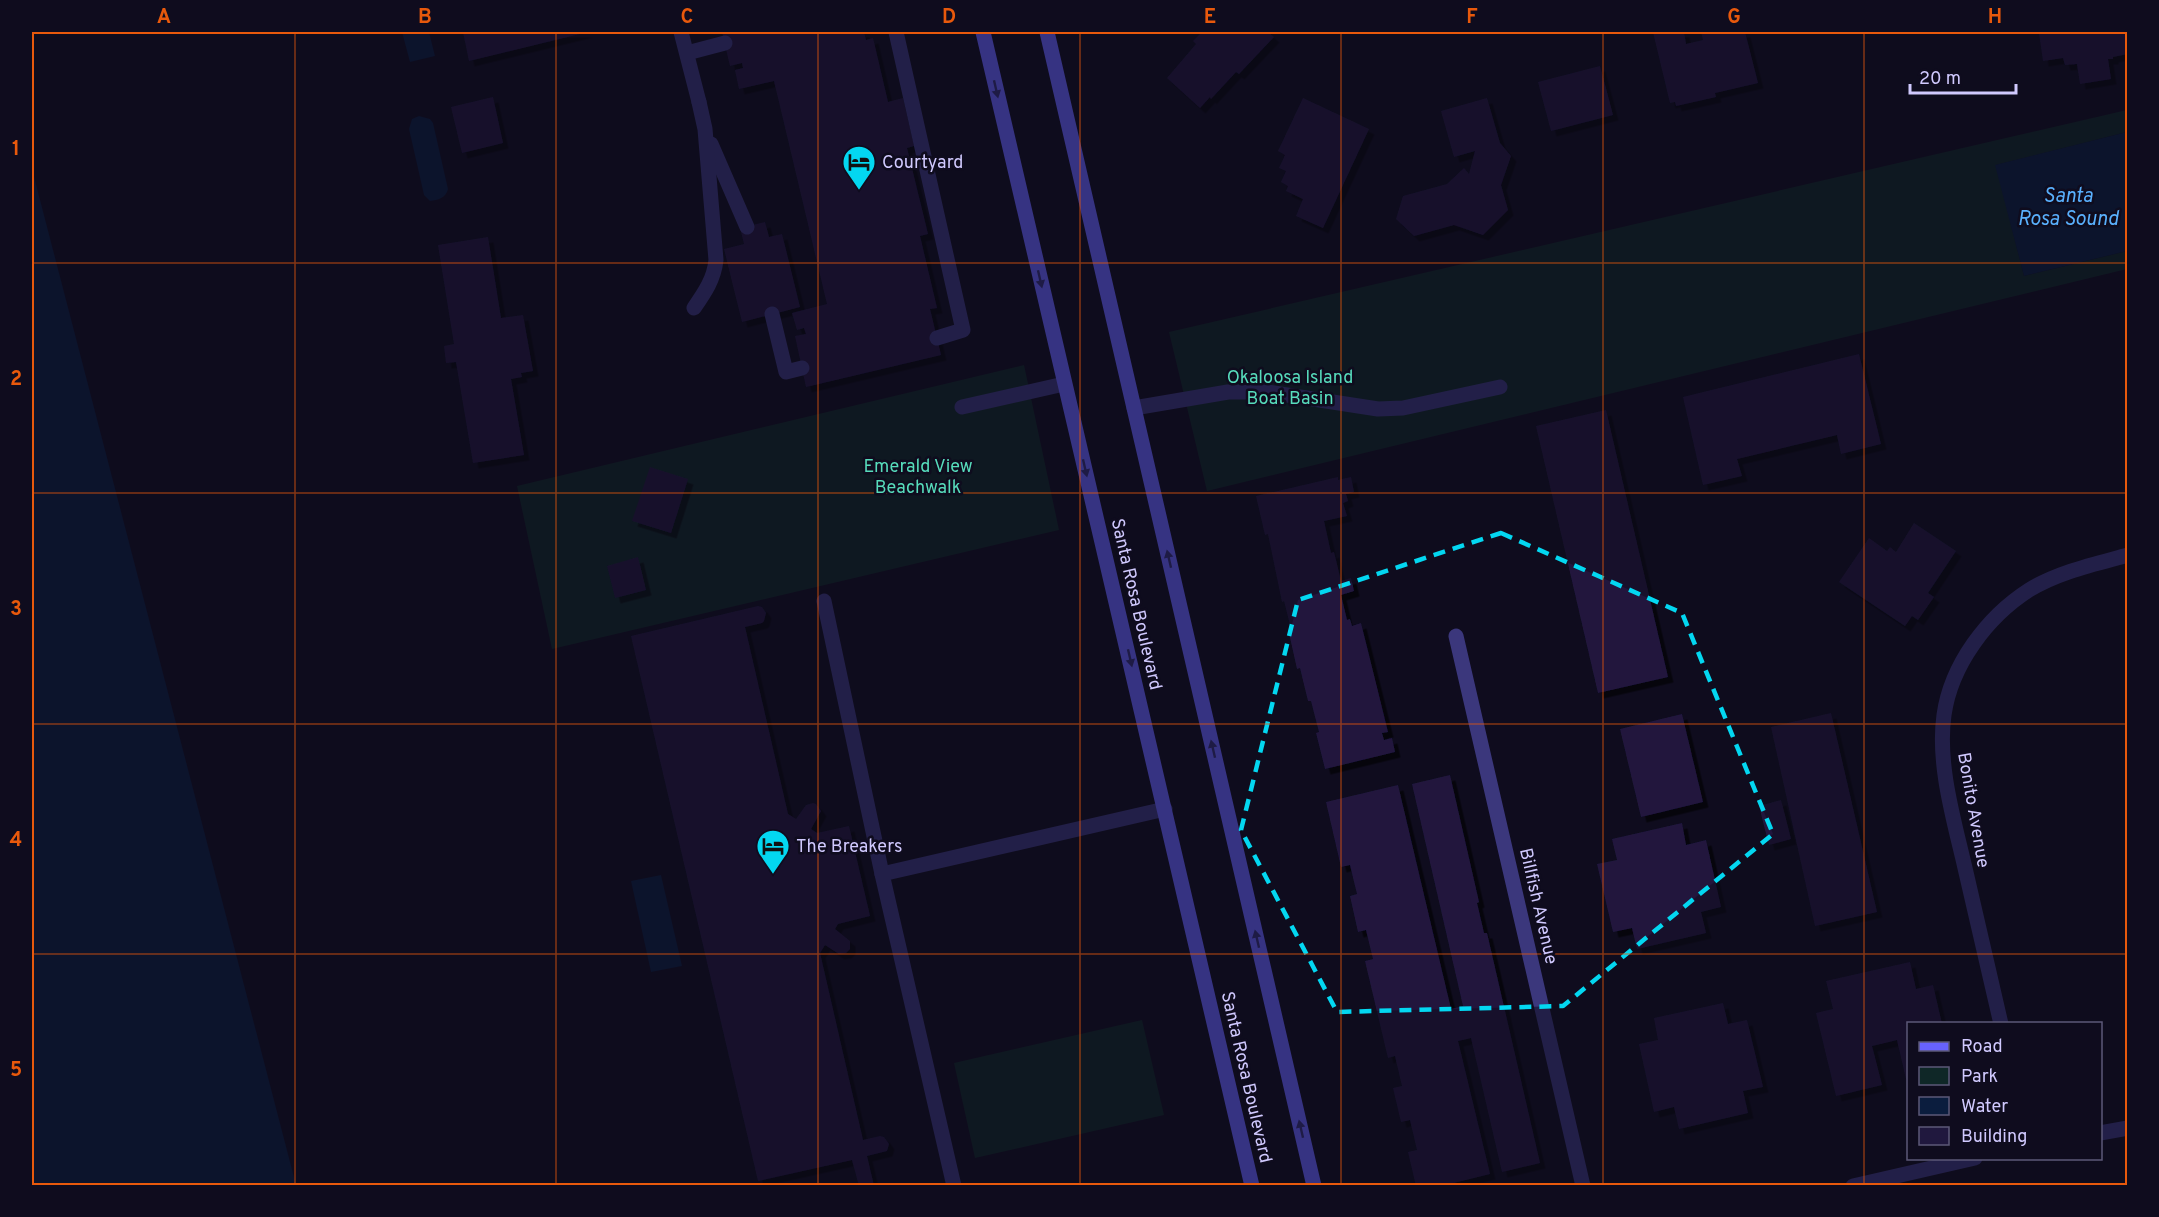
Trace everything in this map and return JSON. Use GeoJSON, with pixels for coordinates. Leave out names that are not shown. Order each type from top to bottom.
{"type":"FeatureCollection","features":[{"type":"Feature","properties":{"kind":"street"},"geometry":{"type":"LineString","coordinates":[[681,32],[705,129],[716,260],[711,281],[694,308]]}},
{"type":"Feature","properties":{"kind":"street"},"geometry":{"type":"LineString","coordinates":[[896,32],[963,330],[937,338]]}},
{"type":"Feature","properties":{"kind":"street","name":"Santa Rosa Boulevard"},"geometry":{"type":"LineString","coordinates":[[983,32],[1252,1185]]}},
{"type":"Feature","properties":{"kind":"street"},"geometry":{"type":"LineString","coordinates":[[1047,32],[1314,1185]]}},
{"type":"Feature","properties":{"kind":"street"},"geometry":{"type":"LineString","coordinates":[[687,53],[725,44]]}},
{"type":"Feature","properties":{"kind":"street"},"geometry":{"type":"LineString","coordinates":[[705,129],[747,227]]}},
{"type":"Feature","properties":{"kind":"street"},"geometry":{"type":"LineString","coordinates":[[772,314],[786,372],[802,368]]}},
{"type":"Feature","properties":{"kind":"street"},"geometry":{"type":"LineString","coordinates":[[962,407],[1064,384]]}},
{"type":"Feature","properties":{"kind":"street"},"geometry":{"type":"LineString","coordinates":[[1134,408],[1228,392],[1267,392],[1378,409],[1403,408],[1500,387]]}},
{"type":"Feature","properties":{"kind":"street","name":"Bonito Avenue"},"geometry":{"type":"LineString","coordinates":[[2001,1022],[1950,803],[1943,742],[1947,705],[1954,680],[1976,640],[1998,615],[2029,590],[2051,579],[2127,555]]}},
{"type":"Feature","properties":{"kind":"street"},"geometry":{"type":"LineString","coordinates":[[824,601],[882,874],[954,1185]]}},
{"type":"Feature","properties":{"kind":"street","name":"Billfish Avenue"},"geometry":{"type":"LineString","coordinates":[[1456,636],[1583,1185]]}},
{"type":"Feature","properties":{"kind":"street"},"geometry":{"type":"LineString","coordinates":[[882,874],[1165,809]]}},
{"type":"Feature","properties":{"kind":"street"},"geometry":{"type":"LineString","coordinates":[[2102,1133],[2127,1128]]}},
{"type":"Feature","properties":{"kind":"street"},"geometry":{"type":"LineString","coordinates":[[1853,1185],[1966,1160]]}},
{"type":"Feature","properties":{"kind":"highlighted area"},"geometry":{"type":"Polygon","coordinates":[[[1501,533],[1682,613],[1773,834],[1563,1006],[1337,1012],[1241,830],[1298,600],[1501,533]]]}},
{"type":"Feature","properties":{"kind":"green space","name":"Okaloosa Island Boat Basin"},"geometry":{"type":"Polygon","coordinates":[[[2127,110],[2127,132],[1996,165],[2024,276],[2127,251],[2127,269],[1207,491],[1169,332],[2127,110]]]}},
{"type":"Feature","properties":{"kind":"green space","name":"Emerald View Beachwalk"},"geometry":{"type":"Polygon","coordinates":[[[1024,365],[1059,530],[552,649],[517,486],[1024,365]]]}},
{"type":"Feature","properties":{"kind":"green space"},"geometry":{"type":"Polygon","coordinates":[[[1142,1020],[1164,1115],[975,1158],[954,1063],[1142,1020]]]}},
{"type":"Feature","properties":{"kind":"water"},"geometry":{"type":"Polygon","coordinates":[[[402,32],[429,32],[435,56],[410,62],[402,32]]]}},
{"type":"Feature","properties":{"kind":"water"},"geometry":{"type":"Polygon","coordinates":[[[419,116],[430,119],[433,123],[448,189],[444,196],[433,201],[424,195],[409,129],[412,119],[419,116]]]}},
{"type":"Feature","properties":{"kind":"water","name":"Santa Rosa Sound"},"geometry":{"type":"Polygon","coordinates":[[[2127,132],[2127,251],[2024,276],[1995,165],[2127,132]]]}},
{"type":"Feature","properties":{"kind":"water"},"geometry":{"type":"Polygon","coordinates":[[[32,169],[296,1185],[32,1185],[32,169]]]}},
{"type":"Feature","properties":{"kind":"water"},"geometry":{"type":"Polygon","coordinates":[[[661,875],[682,966],[651,972],[631,881],[661,875]]]}},
{"type":"Feature","properties":{"kind":"building"},"geometry":{"type":"Polygon","coordinates":[[[463,32],[588,32],[469,61],[463,32]]]}},
{"type":"Feature","properties":{"kind":"building","name":"Courtyard"},"geometry":{"type":"Polygon","coordinates":[[[722,32],[864,32],[866,40],[873,38],[888,102],[903,98],[914,146],[907,148],[928,234],[920,236],[937,308],[930,309],[941,355],[806,387],[795,336],[806,334],[804,328],[797,330],[792,313],[827,304],[774,81],[739,89],[735,70],[743,68],[742,63],[730,66],[722,32]]]}},
{"type":"Feature","properties":{"kind":"building"},"geometry":{"type":"Polygon","coordinates":[[[1202,32],[1268,32],[1274,37],[1239,74],[1236,72],[1200,108],[1167,78],[1196,44],[1193,41],[1202,32]]]}},
{"type":"Feature","properties":{"kind":"building"},"geometry":{"type":"Polygon","coordinates":[[[1653,32],[1684,32],[1686,44],[1703,40],[1701,32],[1745,32],[1758,83],[1715,93],[1716,97],[1676,106],[1675,102],[1670,103],[1653,32]]]}},
{"type":"Feature","properties":{"kind":"building"},"geometry":{"type":"Polygon","coordinates":[[[2128,32],[2128,54],[2108,59],[2111,79],[2080,84],[2077,64],[2065,65],[2063,58],[2043,61],[2039,33],[2128,32]]]}},
{"type":"Feature","properties":{"kind":"building"},"geometry":{"type":"Polygon","coordinates":[[[1600,66],[1613,115],[1551,131],[1538,82],[1600,66]]]}},
{"type":"Feature","properties":{"kind":"building"},"geometry":{"type":"Polygon","coordinates":[[[493,97],[503,143],[462,153],[451,107],[493,97]]]}},
{"type":"Feature","properties":{"kind":"building"},"geometry":{"type":"Polygon","coordinates":[[[1303,98],[1369,129],[1323,228],[1296,216],[1303,199],[1286,191],[1288,186],[1281,182],[1286,171],[1279,168],[1285,155],[1278,151],[1303,98]]]}},
{"type":"Feature","properties":{"kind":"building"},"geometry":{"type":"Polygon","coordinates":[[[1487,98],[1500,143],[1511,156],[1501,185],[1508,210],[1483,235],[1454,225],[1414,236],[1396,219],[1403,196],[1447,184],[1464,168],[1469,174],[1475,151],[1454,157],[1441,111],[1487,98]]]}},
{"type":"Feature","properties":{"kind":"building"},"geometry":{"type":"Polygon","coordinates":[[[765,222],[769,237],[782,234],[800,307],[742,322],[724,249],[744,244],[740,228],[765,222]]]}},
{"type":"Feature","properties":{"kind":"building"},"geometry":{"type":"Polygon","coordinates":[[[488,237],[501,318],[523,315],[533,371],[521,373],[522,377],[511,379],[524,455],[473,463],[456,362],[446,363],[444,346],[454,344],[438,245],[488,237]]]}},
{"type":"Feature","properties":{"kind":"building"},"geometry":{"type":"Polygon","coordinates":[[[1859,354],[1881,444],[1841,454],[1837,435],[1737,459],[1742,476],[1703,485],[1683,397],[1859,354]]]}},
{"type":"Feature","properties":{"kind":"building"},"geometry":{"type":"Polygon","coordinates":[[[1606,410],[1668,677],[1598,693],[1536,426],[1606,410]]]}},
{"type":"Feature","properties":{"kind":"building"},"geometry":{"type":"Polygon","coordinates":[[[650,467],[688,479],[671,533],[632,521],[650,467]]]}},
{"type":"Feature","properties":{"kind":"building"},"geometry":{"type":"Polygon","coordinates":[[[1338,477],[1338,480],[1351,477],[1354,492],[1346,494],[1348,501],[1343,503],[1347,516],[1324,521],[1331,553],[1334,552],[1341,581],[1351,578],[1354,591],[1341,595],[1347,620],[1350,619],[1352,626],[1361,623],[1388,732],[1382,733],[1384,740],[1392,738],[1395,752],[1325,769],[1316,733],[1319,732],[1300,668],[1297,669],[1289,633],[1292,633],[1284,601],[1282,602],[1268,534],[1265,535],[1256,496],[1338,477]]]}},
{"type":"Feature","properties":{"kind":"building"},"geometry":{"type":"Polygon","coordinates":[[[1914,523],[1956,551],[1928,593],[1934,597],[1918,620],[1912,616],[1905,626],[1839,582],[1869,538],[1887,551],[1890,547],[1896,552],[1914,523]]]}},
{"type":"Feature","properties":{"kind":"building"},"geometry":{"type":"Polygon","coordinates":[[[638,557],[646,590],[615,598],[607,566],[638,557]]]}},
{"type":"Feature","properties":{"kind":"building","name":"The Breakers"},"geometry":{"type":"Polygon","coordinates":[[[758,606],[762,607],[766,613],[764,621],[745,627],[788,814],[796,819],[806,805],[813,803],[821,811],[811,829],[817,833],[849,826],[870,916],[838,924],[835,929],[850,941],[850,949],[846,953],[839,954],[825,945],[820,953],[863,1140],[880,1136],[884,1137],[889,1144],[887,1151],[867,1156],[874,1186],[859,1186],[852,1160],[758,1181],[631,636],[758,606]]]}},
{"type":"Feature","properties":{"kind":"building"},"geometry":{"type":"Polygon","coordinates":[[[1831,713],[1877,912],[1815,926],[1771,727],[1831,713]]]}},
{"type":"Feature","properties":{"kind":"building"},"geometry":{"type":"Polygon","coordinates":[[[1682,714],[1703,802],[1641,817],[1620,729],[1682,714]]]}},
{"type":"Feature","properties":{"kind":"building"},"geometry":{"type":"Polygon","coordinates":[[[1450,775],[1479,902],[1477,903],[1484,933],[1487,933],[1540,1163],[1502,1172],[1471,1038],[1458,1041],[1490,1174],[1441,1186],[1416,1186],[1408,1152],[1417,1150],[1410,1120],[1401,1122],[1393,1088],[1402,1086],[1395,1056],[1388,1058],[1365,961],[1373,959],[1366,930],[1358,932],[1350,896],[1357,894],[1350,865],[1341,867],[1326,802],[1398,785],[1451,1009],[1463,1006],[1412,784],[1450,775]]]}},
{"type":"Feature","properties":{"kind":"building"},"geometry":{"type":"Polygon","coordinates":[[[1781,800],[1791,839],[1769,845],[1759,806],[1781,800]]]}},
{"type":"Feature","properties":{"kind":"building"},"geometry":{"type":"Polygon","coordinates":[[[1682,823],[1686,845],[1706,840],[1721,907],[1701,912],[1706,933],[1637,949],[1632,928],[1613,932],[1597,864],[1617,860],[1612,839],[1682,823]]]}},
{"type":"Feature","properties":{"kind":"building"},"geometry":{"type":"Polygon","coordinates":[[[1910,962],[1916,989],[1933,985],[1942,1022],[1907,1022],[1907,1078],[1897,1040],[1872,1046],[1882,1085],[1836,1096],[1816,1013],[1833,1009],[1826,981],[1910,962]]]}},
{"type":"Feature","properties":{"kind":"building"},"geometry":{"type":"Polygon","coordinates":[[[1723,1003],[1728,1024],[1747,1020],[1763,1087],[1743,1091],[1748,1113],[1679,1129],[1674,1107],[1654,1112],[1639,1044],[1658,1040],[1654,1018],[1723,1003]]]}},
{"type":"Feature","properties":{"kind":"place","name":"Courtyard"},"geometry":{"type":"Point","coordinates":[859,191]}},
{"type":"Feature","properties":{"kind":"place","name":"The Breakers"},"geometry":{"type":"Point","coordinates":[773,875]}}]}
